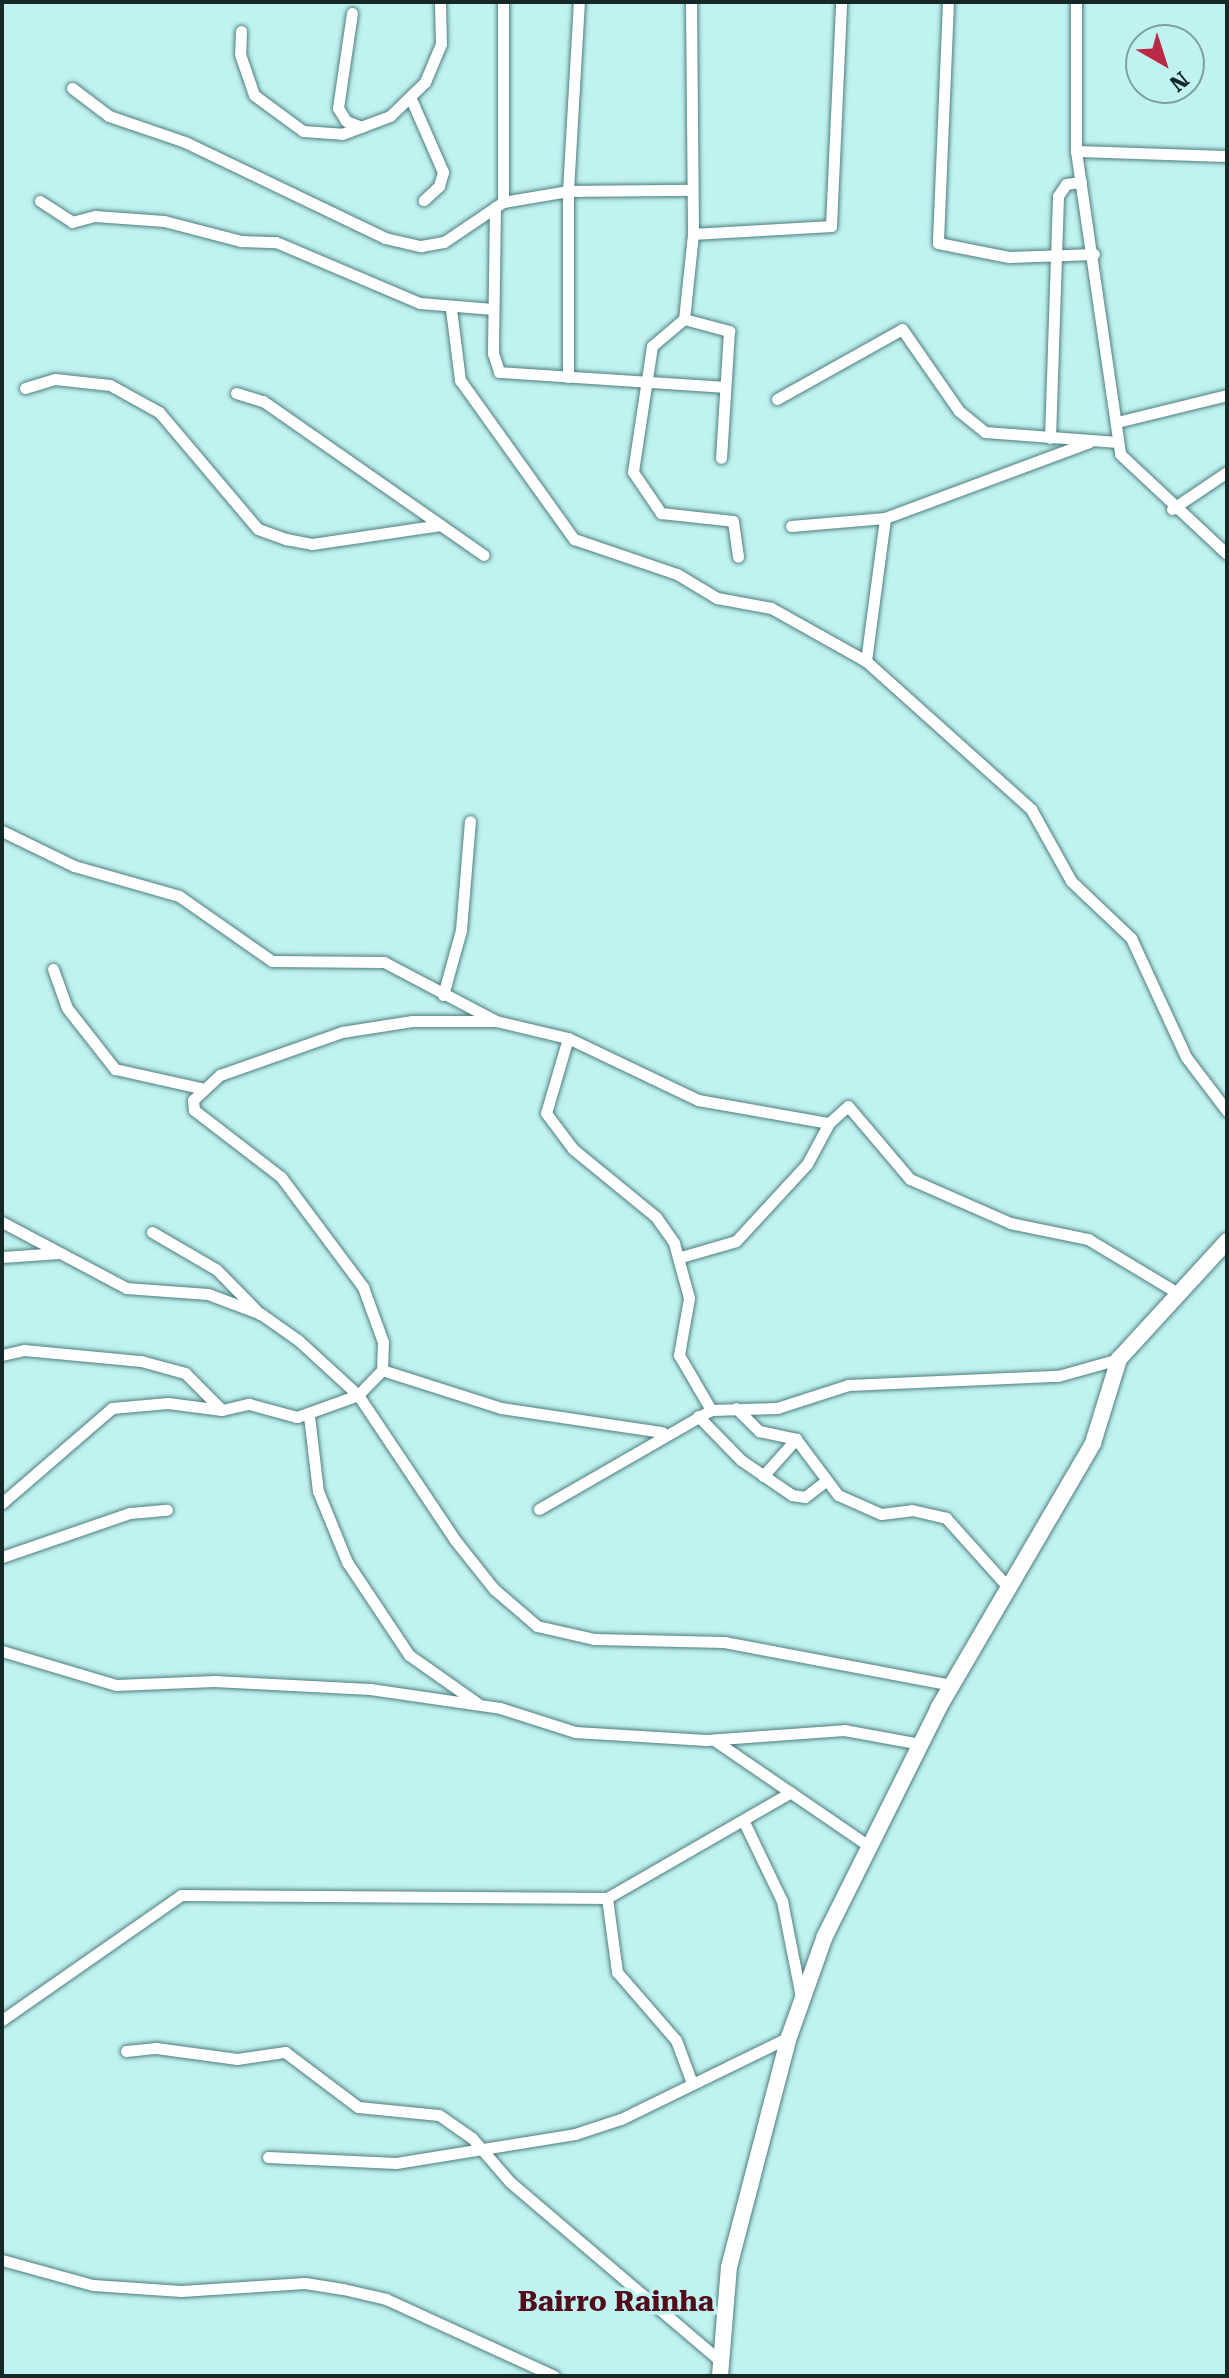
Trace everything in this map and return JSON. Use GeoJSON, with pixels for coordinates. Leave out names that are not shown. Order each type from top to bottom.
{"type":"FeatureCollection","features":[{"type":"Feature","properties":{"kind":"street"},"geometry":{"type":"LineString","coordinates":[[241,31],[247,80],[270,111],[320,135],[363,127],[411,99],[436,63],[440,2]]}},
{"type":"Feature","properties":{"kind":"street"},"geometry":{"type":"LineString","coordinates":[[503,2],[499,204],[493,309],[499,372],[725,387]]}},
{"type":"Feature","properties":{"kind":"street"},"geometry":{"type":"LineString","coordinates":[[568,377],[568,191],[579,2]]}},
{"type":"Feature","properties":{"kind":"street"},"geometry":{"type":"LineString","coordinates":[[691,2],[693,234],[684,319],[652,346],[643,383],[637,483],[661,513],[733,521],[738,557]]}},
{"type":"Feature","properties":{"kind":"street"},"geometry":{"type":"LineString","coordinates":[[693,234],[831,226],[841,2]]}},
{"type":"Feature","properties":{"kind":"street"},"geometry":{"type":"LineString","coordinates":[[948,2],[938,243],[1052,259],[1094,254]]}},
{"type":"Feature","properties":{"kind":"street"},"geometry":{"type":"LineString","coordinates":[[1076,2],[1076,151],[1094,254],[1118,442],[1125,462],[1172,509],[1227,554]]}},
{"type":"Feature","properties":{"kind":"street"},"geometry":{"type":"LineString","coordinates":[[352,13],[338,108],[346,121],[363,127]]}},
{"type":"Feature","properties":{"kind":"street"},"geometry":{"type":"LineString","coordinates":[[72,88],[109,116],[185,142],[385,238],[421,246],[444,242],[499,204],[568,191],[692,190]]}},
{"type":"Feature","properties":{"kind":"street"},"geometry":{"type":"LineString","coordinates":[[411,99],[443,172],[439,186],[424,200]]}},
{"type":"Feature","properties":{"kind":"street"},"geometry":{"type":"LineString","coordinates":[[1076,151],[1227,156]]}},
{"type":"Feature","properties":{"kind":"street"},"geometry":{"type":"LineString","coordinates":[[1050,438],[1052,259],[1058,196],[1066,184],[1081,182]]}},
{"type":"Feature","properties":{"kind":"street"},"geometry":{"type":"LineString","coordinates":[[40,201],[72,222],[95,216],[164,221],[241,241],[276,242],[369,286],[451,309],[493,309]]}},
{"type":"Feature","properties":{"kind":"street"},"geometry":{"type":"LineString","coordinates":[[451,309],[460,380],[574,539],[677,574],[717,598],[771,608],[866,661],[1031,809],[1071,881],[1131,938],[1186,1057],[1227,1111]]}},
{"type":"Feature","properties":{"kind":"street"},"geometry":{"type":"LineString","coordinates":[[684,319],[729,331],[721,458]]}},
{"type":"Feature","properties":{"kind":"street"},"geometry":{"type":"LineString","coordinates":[[777,399],[902,329],[973,424],[1000,435],[1118,442]]}},
{"type":"Feature","properties":{"kind":"street"},"geometry":{"type":"LineString","coordinates":[[25,388],[55,379],[110,385],[159,412],[258,529],[286,539],[312,544],[441,525]]}},
{"type":"Feature","properties":{"kind":"street"},"geometry":{"type":"LineString","coordinates":[[236,393],[263,401],[484,555]]}},
{"type":"Feature","properties":{"kind":"street"},"geometry":{"type":"LineString","coordinates":[[1117,422],[1227,395]]}},
{"type":"Feature","properties":{"kind":"street"},"geometry":{"type":"LineString","coordinates":[[791,526],[885,518],[1094,440]]}},
{"type":"Feature","properties":{"kind":"street"},"geometry":{"type":"LineString","coordinates":[[1172,509],[1227,472]]}},
{"type":"Feature","properties":{"kind":"street"},"geometry":{"type":"LineString","coordinates":[[866,661],[885,518]]}},
{"type":"Feature","properties":{"kind":"street"},"geometry":{"type":"LineString","coordinates":[[443,995],[461,930],[470,821]]}},
{"type":"Feature","properties":{"kind":"street"},"geometry":{"type":"LineString","coordinates":[[2,831],[74,866],[179,896],[272,961],[384,962],[496,1021],[568,1038],[698,1100],[829,1123]]}},
{"type":"Feature","properties":{"kind":"street"},"geometry":{"type":"LineString","coordinates":[[53,969],[67,1008],[115,1069],[201,1088],[342,1032],[412,1021],[496,1021]]}},
{"type":"Feature","properties":{"kind":"street"},"geometry":{"type":"LineString","coordinates":[[568,1038],[545,1107],[551,1125],[656,1217],[681,1257],[689,1318],[679,1355],[711,1410]]}},
{"type":"Feature","properties":{"kind":"street"},"geometry":{"type":"LineString","coordinates":[[2,1503],[112,1408],[168,1403],[222,1410],[249,1404],[309,1416],[358,1395],[382,1370],[383,1342],[363,1287],[281,1177],[194,1110],[201,1088]]}},
{"type":"Feature","properties":{"kind":"street"},"geometry":{"type":"LineString","coordinates":[[681,1257],[736,1241],[807,1164],[829,1123],[848,1106],[890,1162],[916,1183],[1010,1223],[1088,1239],[1178,1293]]}},
{"type":"Feature","properties":{"kind":"street"},"geometry":{"type":"LineString","coordinates":[[2,1222],[144,1294],[208,1294],[261,1314]]}},
{"type":"Feature","properties":{"kind":"street"},"geometry":{"type":"LineString","coordinates":[[152,1232],[217,1270],[261,1314],[358,1395],[455,1540],[494,1589],[537,1626],[605,1640],[724,1642],[951,1685]]}},
{"type":"Feature","properties":{"kind":"street"},"geometry":{"type":"LineString","coordinates":[[720,2368],[723,2293],[801,1997],[870,1847],[951,1685],[1093,1443],[1119,1359],[1227,1241]]}},
{"type":"Feature","properties":{"kind":"street"},"geometry":{"type":"LineString","coordinates":[[2,1257],[60,1253]]}},
{"type":"Feature","properties":{"kind":"street"},"geometry":{"type":"LineString","coordinates":[[2,1355],[24,1350],[141,1361],[185,1373],[222,1410]]}},
{"type":"Feature","properties":{"kind":"street"},"geometry":{"type":"LineString","coordinates":[[539,1509],[663,1432],[711,1410],[790,1406],[848,1385],[1058,1376],[1119,1359]]}},
{"type":"Feature","properties":{"kind":"street"},"geometry":{"type":"LineString","coordinates":[[382,1370],[501,1408],[663,1432]]}},
{"type":"Feature","properties":{"kind":"street"},"geometry":{"type":"LineString","coordinates":[[736,1408],[759,1431],[796,1439],[824,1482],[881,1514],[912,1510],[946,1518],[1007,1586]]}},
{"type":"Feature","properties":{"kind":"street"},"geometry":{"type":"LineString","coordinates":[[309,1416],[318,1491],[347,1562],[409,1655],[481,1705]]}},
{"type":"Feature","properties":{"kind":"street"},"geometry":{"type":"LineString","coordinates":[[698,1416],[763,1476],[799,1498],[824,1482]]}},
{"type":"Feature","properties":{"kind":"street"},"geometry":{"type":"LineString","coordinates":[[763,1476],[796,1439]]}},
{"type":"Feature","properties":{"kind":"street"},"geometry":{"type":"LineString","coordinates":[[2,1557],[47,1547],[130,1513],[167,1510]]}},
{"type":"Feature","properties":{"kind":"street"},"geometry":{"type":"LineString","coordinates":[[2,1651],[116,1685],[298,1683],[481,1705],[575,1732],[714,1740],[844,1730],[920,1744]]}},
{"type":"Feature","properties":{"kind":"street"},"geometry":{"type":"LineString","coordinates":[[714,1740],[870,1847]]}},
{"type":"Feature","properties":{"kind":"street"},"geometry":{"type":"LineString","coordinates":[[2,2020],[94,1950],[189,1893],[607,1898],[744,1822],[791,1792]]}},
{"type":"Feature","properties":{"kind":"street"},"geometry":{"type":"LineString","coordinates":[[744,1822],[782,1901],[801,1997]]}},
{"type":"Feature","properties":{"kind":"street"},"geometry":{"type":"LineString","coordinates":[[607,1898],[617,1972],[676,2040],[692,2083]]}},
{"type":"Feature","properties":{"kind":"street"},"geometry":{"type":"LineString","coordinates":[[268,2157],[361,2165],[484,2149],[600,2127],[789,2037]]}},
{"type":"Feature","properties":{"kind":"street"},"geometry":{"type":"LineString","coordinates":[[126,2051],[156,2048],[237,2059],[285,2052],[348,2102],[426,2110],[484,2149],[510,2182],[720,2368]]}},
{"type":"Feature","properties":{"kind":"street"},"geometry":{"type":"LineString","coordinates":[[2,2260],[93,2285],[181,2291],[305,2283],[343,2289],[386,2299],[554,2376]]}},
{"type":"Feature","properties":{"kind":"district","name":"Bairro Rainha"},"geometry":{"type":"Point","coordinates":[616,2302]}}]}
